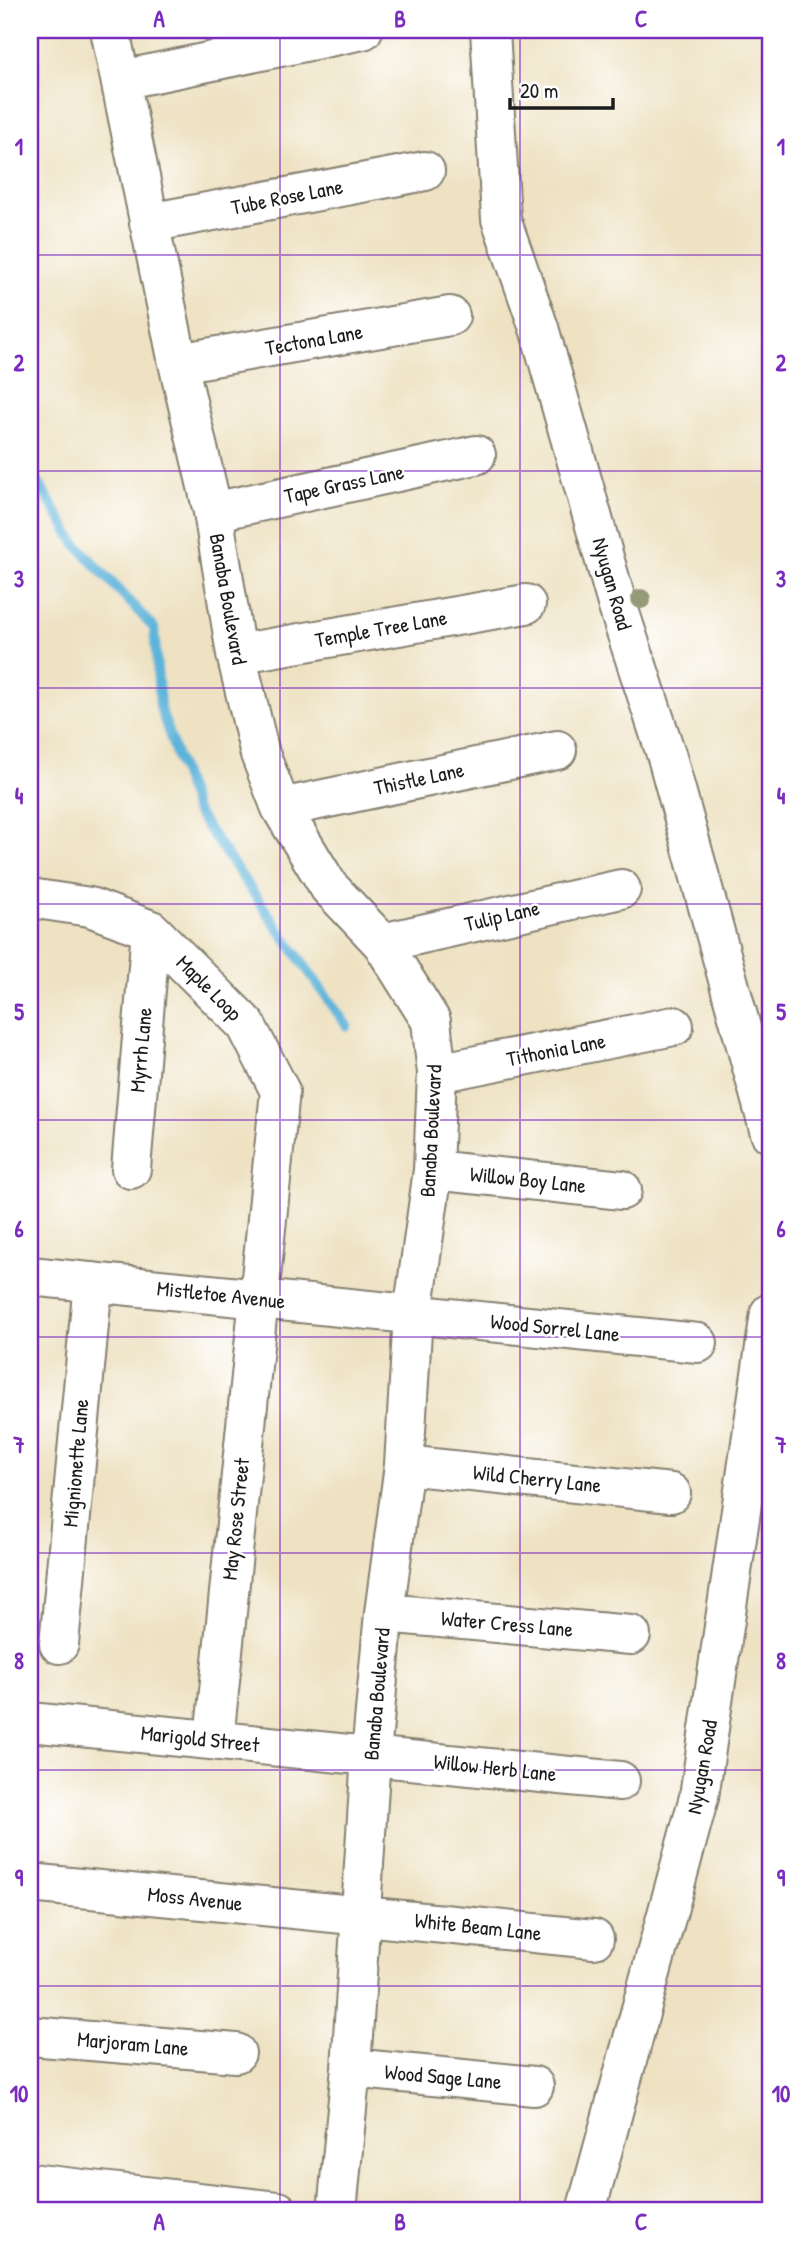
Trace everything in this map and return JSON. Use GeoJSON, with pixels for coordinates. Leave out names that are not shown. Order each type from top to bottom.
{"type":"FeatureCollection","features":[{"type":"Feature","properties":{"kind":"street","name":"Banaba Boulevard"},"geometry":{"type":"LineString","coordinates":[[110,30],[177,363],[213,512],[236,654],[260,754],[281,808],[329,887],[382,943],[431,1021],[437,1073],[433,1170],[413,1314],[404,1465],[384,1613],[371,1755],[351,2068],[337,2211]]}},
{"type":"Feature","properties":{"kind":"street"},"geometry":{"type":"LineString","coordinates":[[121,80],[363,30]]}},
{"type":"Feature","properties":{"kind":"street","name":"Nyugan Road"},"geometry":{"type":"LineString","coordinates":[[490,30],[501,219],[539,328],[618,607],[667,757],[770,1133]]}},
{"type":"Feature","properties":{"kind":"street","name":"Tube Rose Lane"},"geometry":{"type":"LineString","coordinates":[[149,223],[425,171]]}},
{"type":"Feature","properties":{"kind":"street","name":"Tectona Lane"},"geometry":{"type":"LineString","coordinates":[[177,363],[450,316]]}},
{"type":"Feature","properties":{"kind":"street","name":"Tape Grass Lane"},"geometry":{"type":"LineString","coordinates":[[213,512],[476,455]]}},
{"type":"Feature","properties":{"kind":"street","name":"Temple Tree Lane"},"geometry":{"type":"LineString","coordinates":[[236,654],[526,604]]}},
{"type":"Feature","properties":{"kind":"street","name":"Thistle Lane"},"geometry":{"type":"LineString","coordinates":[[281,808],[557,750]]}},
{"type":"Feature","properties":{"kind":"street","name":"Tulip Lane"},"geometry":{"type":"LineString","coordinates":[[382,943],[621,889]]}},
{"type":"Feature","properties":{"kind":"street","name":"Maple Loop"},"geometry":{"type":"LineString","coordinates":[[30,898],[90,906],[151,930],[246,1026],[280,1091],[257,1298]]}},
{"type":"Feature","properties":{"kind":"street","name":"Myrrh Lane"},"geometry":{"type":"LineString","coordinates":[[131,1169],[151,930]]}},
{"type":"Feature","properties":{"kind":"street","name":"Tithonia Lane"},"geometry":{"type":"LineString","coordinates":[[437,1073],[674,1026]]}},
{"type":"Feature","properties":{"kind":"street","name":"Willow Boy Lane"},"geometry":{"type":"LineString","coordinates":[[433,1170],[622,1190]]}},
{"type":"Feature","properties":{"kind":"street","name":"Mistletoe Avenue"},"geometry":{"type":"LineString","coordinates":[[30,1276],[413,1314]]}},
{"type":"Feature","properties":{"kind":"street","name":"Mignionette Lane"},"geometry":{"type":"LineString","coordinates":[[59,1644],[93,1282]]}},
{"type":"Feature","properties":{"kind":"street","name":"May Rose Street"},"geometry":{"type":"LineString","coordinates":[[214,1740],[257,1298]]}},
{"type":"Feature","properties":{"kind":"street","name":"Wood Sorrel Lane"},"geometry":{"type":"LineString","coordinates":[[413,1314],[698,1343]]}},
{"type":"Feature","properties":{"kind":"street","name":"Nyugan Road"},"geometry":{"type":"LineString","coordinates":[[586,2211],[699,1797],[770,1314]]}},
{"type":"Feature","properties":{"kind":"street","name":"Wild Cherry Lane"},"geometry":{"type":"LineString","coordinates":[[404,1465],[671,1493]]}},
{"type":"Feature","properties":{"kind":"street","name":"Water Cress Lane"},"geometry":{"type":"LineString","coordinates":[[384,1613],[631,1635]]}},
{"type":"Feature","properties":{"kind":"street","name":"Marigold Street"},"geometry":{"type":"LineString","coordinates":[[30,1722],[371,1755]]}},
{"type":"Feature","properties":{"kind":"street","name":"Willow Herb Lane"},"geometry":{"type":"LineString","coordinates":[[371,1755],[620,1781]]}},
{"type":"Feature","properties":{"kind":"street","name":"Moss Avenue"},"geometry":{"type":"LineString","coordinates":[[30,1883],[361,1915]]}},
{"type":"Feature","properties":{"kind":"street","name":"White Beam Lane"},"geometry":{"type":"LineString","coordinates":[[361,1915],[594,1939]]}},
{"type":"Feature","properties":{"kind":"street","name":"Marjoram Lane"},"geometry":{"type":"LineString","coordinates":[[30,2036],[236,2053]]}},
{"type":"Feature","properties":{"kind":"street","name":"Wood Sage Lane"},"geometry":{"type":"LineString","coordinates":[[351,2068],[534,2086]]}},
{"type":"Feature","properties":{"kind":"street"},"geometry":{"type":"LineString","coordinates":[[30,2183],[278,2211]]}},
{"type":"Feature","properties":{"kind":"waterway"},"geometry":{"type":"LineString","coordinates":[[30,288],[35,40],[33,30]]}},
{"type":"Feature","properties":{"kind":"waterway"},"geometry":{"type":"LineString","coordinates":[[30,469],[75,543],[154,628],[160,707],[195,810],[347,1026]]}}]}
